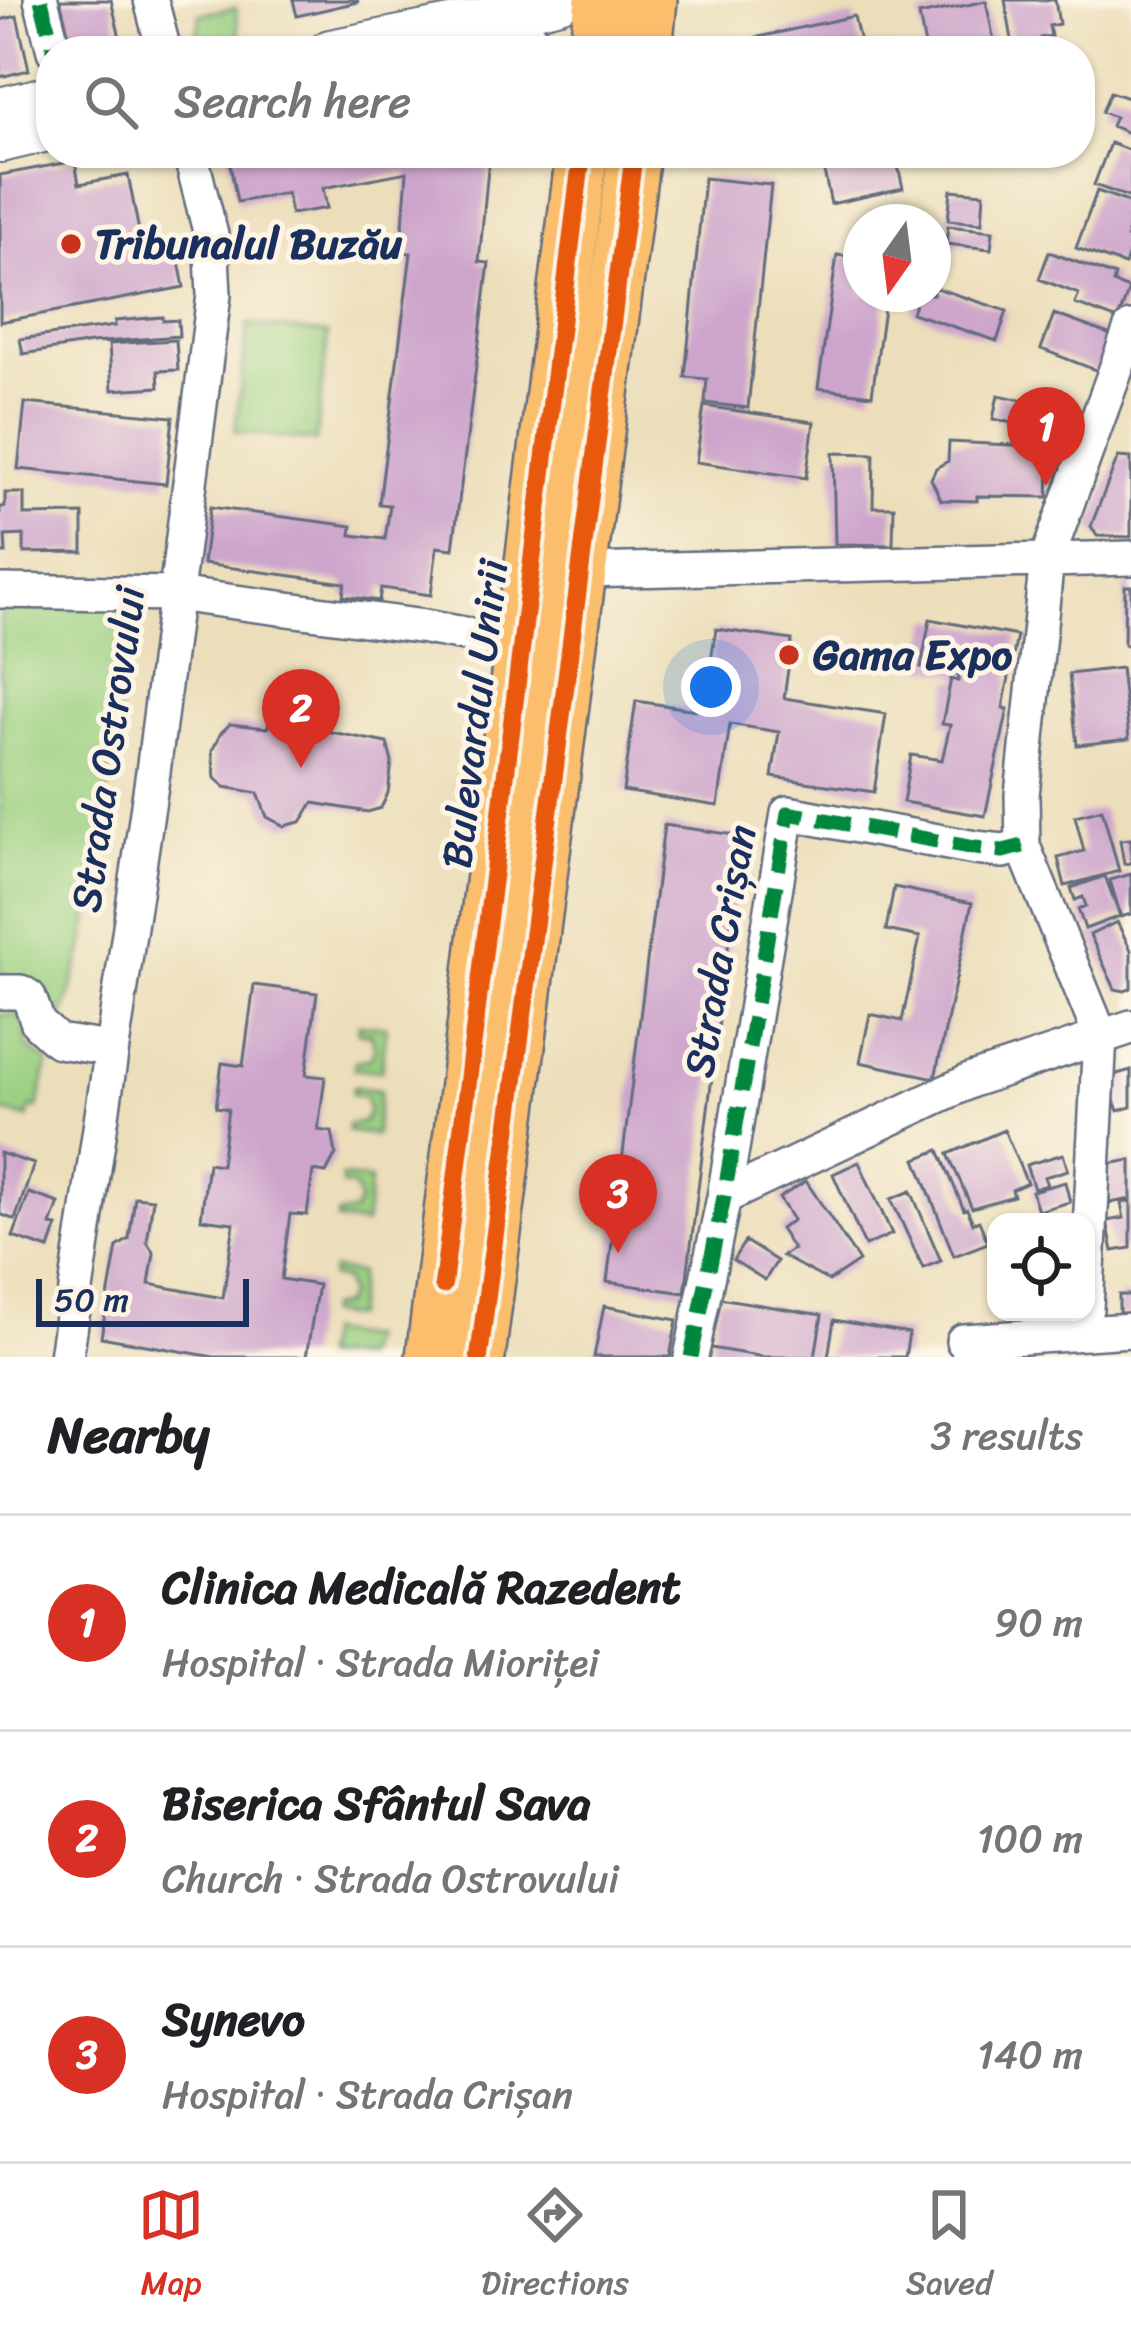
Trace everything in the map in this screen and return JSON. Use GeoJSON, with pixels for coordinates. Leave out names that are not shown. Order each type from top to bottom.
{"type":"FeatureCollection","features":[{"type":"Feature","properties":{"kind":"main road"},"geometry":{"type":"LineString","coordinates":[[597,36],[602,0]]}},
{"type":"Feature","properties":{"kind":"main road"},"geometry":{"type":"LineString","coordinates":[[648,36],[652,0]]}},
{"type":"Feature","properties":{"kind":"main road","name":"Bulevardul Unirii"},"geometry":{"type":"LineString","coordinates":[[432,1357],[580,168]]}},
{"type":"Feature","properties":{"kind":"main road","name":"Bulevardul Unirii"},"geometry":{"type":"LineString","coordinates":[[479,1357],[632,168]]}},
{"type":"Feature","properties":{"kind":"main road"},"geometry":{"type":"LineString","coordinates":[[412,1357],[443,1285]]}},
{"type":"Feature","properties":{"kind":"street"},"geometry":{"type":"LineString","coordinates":[[41,0],[50,36]]}},
{"type":"Feature","properties":{"kind":"street"},"geometry":{"type":"LineString","coordinates":[[151,0],[160,36]]}},
{"type":"Feature","properties":{"kind":"street"},"geometry":{"type":"LineString","coordinates":[[405,36],[559,0]]}},
{"type":"Feature","properties":{"kind":"street"},"geometry":{"type":"LineString","coordinates":[[475,22],[517,36]]}},
{"type":"Feature","properties":{"kind":"street"},"geometry":{"type":"LineString","coordinates":[[0,109],[36,101]]}},
{"type":"Feature","properties":{"kind":"street"},"geometry":{"type":"LineString","coordinates":[[0,141],[36,133]]}},
{"type":"Feature","properties":{"kind":"street","name":"Strada Ostrovului"},"geometry":{"type":"LineString","coordinates":[[66,1357],[153,772],[214,295],[211,235],[194,168]]}},
{"type":"Feature","properties":{"kind":"street"},"geometry":{"type":"LineString","coordinates":[[1085,1327],[1116,1031],[1023,846],[1022,795],[1047,559],[1131,328]]}},
{"type":"Feature","properties":{"kind":"street"},"geometry":{"type":"LineString","coordinates":[[582,571],[1131,558]]}},
{"type":"Feature","properties":{"kind":"street"},"geometry":{"type":"LineString","coordinates":[[0,591],[175,594],[520,644]]}},
{"type":"Feature","properties":{"kind":"street","name":"Strada Crișan"},"geometry":{"type":"LineString","coordinates":[[691,1357],[724,1197],[788,813],[975,848],[1003,851],[1023,846]]}},
{"type":"Feature","properties":{"kind":"street"},"geometry":{"type":"LineString","coordinates":[[0,992],[29,997],[38,1023],[58,1041],[109,1049]]}},
{"type":"Feature","properties":{"kind":"street"},"geometry":{"type":"LineString","coordinates":[[724,1197],[973,1080],[1116,1031]]}},
{"type":"Feature","properties":{"kind":"street"},"geometry":{"type":"LineString","coordinates":[[963,1341],[1085,1327],[1131,1330]]}},
{"type":"Feature","properties":{"kind":"green space"},"geometry":{"type":"Polygon","coordinates":[[[236,8],[239,36],[197,36],[200,14],[236,8]]]}},
{"type":"Feature","properties":{"kind":"green space"},"geometry":{"type":"Polygon","coordinates":[[[248,324],[328,334],[316,441],[235,432],[248,324]]]}},
{"type":"Feature","properties":{"kind":"green space"},"geometry":{"type":"Polygon","coordinates":[[[0,601],[134,606],[84,946],[64,1014],[27,982],[0,975],[0,601]]]}},
{"type":"Feature","properties":{"kind":"green space"},"geometry":{"type":"Polygon","coordinates":[[[0,1014],[18,1014],[30,1049],[48,1061],[38,1108],[31,1107],[28,1118],[0,1111],[0,1014]]]}},
{"type":"Feature","properties":{"kind":"green space"},"geometry":{"type":"Polygon","coordinates":[[[359,1024],[386,1027],[381,1071],[354,1068],[355,1061],[370,1059],[375,1048],[371,1034],[358,1032],[359,1024]]]}},
{"type":"Feature","properties":{"kind":"green space"},"geometry":{"type":"Polygon","coordinates":[[[353,1087],[380,1090],[375,1135],[348,1131],[348,1125],[364,1122],[369,1111],[365,1097],[352,1094],[353,1087]]]}},
{"type":"Feature","properties":{"kind":"green space"},"geometry":{"type":"Polygon","coordinates":[[[342,1177],[370,1180],[365,1224],[337,1221],[338,1215],[354,1212],[359,1201],[354,1187],[342,1185],[342,1177]]]}},
{"type":"Feature","properties":{"kind":"green space"},"geometry":{"type":"Polygon","coordinates":[[[332,1270],[359,1273],[354,1317],[327,1314],[328,1308],[343,1305],[348,1294],[344,1280],[331,1277],[332,1270]]]}},
{"type":"Feature","properties":{"kind":"green space"},"geometry":{"type":"Polygon","coordinates":[[[326,1332],[368,1338],[362,1357],[321,1357],[326,1332]]]}},
{"type":"Feature","properties":{"kind":"building"},"geometry":{"type":"Polygon","coordinates":[[[60,0],[111,0],[120,36],[69,36],[60,0]]]}},
{"type":"Feature","properties":{"kind":"building"},"geometry":{"type":"Polygon","coordinates":[[[293,0],[357,0],[358,2],[297,16],[293,0]]]}},
{"type":"Feature","properties":{"kind":"building"},"geometry":{"type":"Polygon","coordinates":[[[1005,0],[1055,0],[1059,24],[1049,26],[1051,36],[1011,36],[1005,0]]]}},
{"type":"Feature","properties":{"kind":"building"},"geometry":{"type":"Polygon","coordinates":[[[986,1],[993,36],[923,36],[919,15],[986,1]]]}},
{"type":"Feature","properties":{"kind":"building"},"geometry":{"type":"Polygon","coordinates":[[[17,16],[29,70],[0,77],[0,20],[17,16]]]}},
{"type":"Feature","properties":{"kind":"building"},"geometry":{"type":"Polygon","coordinates":[[[854,16],[859,36],[763,36],[854,16]]]}},
{"type":"Feature","properties":{"kind":"building"},"geometry":{"type":"Polygon","coordinates":[[[1110,92],[1131,99],[1131,134],[1111,126],[1115,117],[1102,112],[1110,92]]]}},
{"type":"Feature","properties":{"kind":"building"},"geometry":{"type":"Polygon","coordinates":[[[1110,143],[1131,151],[1131,198],[1094,185],[1110,143]]]}},
{"type":"Feature","properties":{"kind":"building","name":"Tribunalul Buzău"},"geometry":{"type":"Polygon","coordinates":[[[76,168],[79,184],[128,175],[142,247],[175,241],[184,287],[0,322],[0,175],[76,168]]]}},
{"type":"Feature","properties":{"kind":"building"},"geometry":{"type":"Polygon","coordinates":[[[231,168],[488,168],[479,262],[489,263],[453,549],[437,547],[431,595],[381,588],[379,601],[343,596],[345,583],[203,564],[210,507],[352,526],[351,535],[385,539],[390,505],[379,504],[411,253],[401,252],[407,172],[323,188],[327,208],[291,214],[287,193],[237,202],[231,168]]]}},
{"type":"Feature","properties":{"kind":"building"},"geometry":{"type":"Polygon","coordinates":[[[823,168],[898,168],[903,188],[831,204],[823,168]]]}},
{"type":"Feature","properties":{"kind":"building"},"geometry":{"type":"Polygon","coordinates":[[[704,178],[771,185],[748,408],[705,403],[707,379],[685,377],[704,178]]]}},
{"type":"Feature","properties":{"kind":"building"},"geometry":{"type":"Polygon","coordinates":[[[951,190],[984,193],[982,223],[951,220],[951,190]]]}},
{"type":"Feature","properties":{"kind":"building"},"geometry":{"type":"Polygon","coordinates":[[[1097,191],[1131,203],[1127,237],[1131,248],[1125,265],[1076,248],[1097,191]]]}},
{"type":"Feature","properties":{"kind":"building"},"geometry":{"type":"Polygon","coordinates":[[[951,226],[993,231],[991,249],[951,245],[951,226]]]}},
{"type":"Feature","properties":{"kind":"building"},"geometry":{"type":"Polygon","coordinates":[[[1049,252],[1115,276],[1113,283],[1129,289],[1118,320],[1075,304],[1079,294],[1039,279],[1049,252]]]}},
{"type":"Feature","properties":{"kind":"building"},"geometry":{"type":"Polygon","coordinates":[[[837,255],[843,256],[843,312],[884,312],[872,395],[818,388],[837,255]]]}},
{"type":"Feature","properties":{"kind":"building"},"geometry":{"type":"Polygon","coordinates":[[[951,293],[1007,311],[997,341],[912,313],[951,312],[951,293]]]}},
{"type":"Feature","properties":{"kind":"building"},"geometry":{"type":"Polygon","coordinates":[[[1054,314],[1111,335],[1098,371],[1041,349],[1054,314]]]}},
{"type":"Feature","properties":{"kind":"building"},"geometry":{"type":"Polygon","coordinates":[[[163,317],[163,321],[178,320],[179,336],[23,354],[20,339],[163,317]]]}},
{"type":"Feature","properties":{"kind":"building"},"geometry":{"type":"Polygon","coordinates":[[[176,340],[178,370],[158,371],[159,387],[112,390],[109,344],[176,340]]]}},
{"type":"Feature","properties":{"kind":"building"},"geometry":{"type":"Polygon","coordinates":[[[998,395],[1068,410],[1064,433],[993,419],[998,395]]]}},
{"type":"Feature","properties":{"kind":"building"},"geometry":{"type":"Polygon","coordinates":[[[25,403],[173,417],[166,484],[18,469],[25,403]]]}},
{"type":"Feature","properties":{"kind":"building"},"geometry":{"type":"Polygon","coordinates":[[[704,406],[814,422],[806,478],[696,462],[704,406]]]}},
{"type":"Feature","properties":{"kind":"building"},"geometry":{"type":"Polygon","coordinates":[[[949,442],[1050,447],[1048,497],[941,500],[931,479],[936,468],[948,461],[949,442]]]}},
{"type":"Feature","properties":{"kind":"building"},"geometry":{"type":"Polygon","coordinates":[[[833,453],[874,454],[873,507],[894,507],[893,545],[835,544],[833,453]]]}},
{"type":"Feature","properties":{"kind":"building"},"geometry":{"type":"Polygon","coordinates":[[[1118,457],[1131,458],[1131,537],[1097,536],[1091,526],[1118,457]]]}},
{"type":"Feature","properties":{"kind":"building"},"geometry":{"type":"Polygon","coordinates":[[[5,493],[24,493],[24,515],[83,514],[83,552],[24,553],[24,535],[5,536],[6,553],[0,553],[0,507],[5,507],[5,493]]]}},
{"type":"Feature","properties":{"kind":"building"},"geometry":{"type":"Polygon","coordinates":[[[1125,586],[1131,586],[1131,645],[1124,645],[1125,586]]]}},
{"type":"Feature","properties":{"kind":"building"},"geometry":{"type":"Polygon","coordinates":[[[930,619],[1017,636],[1003,708],[1008,709],[985,816],[903,802],[911,755],[942,760],[950,725],[942,724],[951,679],[958,681],[959,675],[921,667],[930,619]]]}},
{"type":"Feature","properties":{"kind":"building"},"geometry":{"type":"Polygon","coordinates":[[[716,629],[792,640],[784,698],[886,714],[874,792],[772,777],[779,732],[730,724],[718,806],[623,791],[636,701],[703,711],[716,629]]]}},
{"type":"Feature","properties":{"kind":"building"},"geometry":{"type":"Polygon","coordinates":[[[1121,668],[1129,739],[1077,745],[1069,674],[1121,668]]]}},
{"type":"Feature","properties":{"kind":"building"},"geometry":{"type":"Polygon","coordinates":[[[285,706],[309,709],[321,717],[326,731],[387,743],[392,762],[381,808],[368,812],[313,803],[301,822],[284,826],[267,817],[258,793],[225,787],[215,778],[212,751],[221,733],[230,724],[267,728],[275,712],[285,706]]]}},
{"type":"Feature","properties":{"kind":"building"},"geometry":{"type":"Polygon","coordinates":[[[1102,809],[1119,871],[1065,886],[1058,858],[1084,851],[1075,816],[1102,809]]]}},
{"type":"Feature","properties":{"kind":"building"},"geometry":{"type":"Polygon","coordinates":[[[664,825],[742,836],[685,1293],[607,1282],[664,825]]]}},
{"type":"Feature","properties":{"kind":"building"},"geometry":{"type":"Polygon","coordinates":[[[1131,839],[1131,863],[1124,864],[1120,840],[1131,839]]]}},
{"type":"Feature","properties":{"kind":"building"},"geometry":{"type":"Polygon","coordinates":[[[1131,874],[1131,914],[1121,917],[1110,880],[1131,874]]]}},
{"type":"Feature","properties":{"kind":"building"},"geometry":{"type":"Polygon","coordinates":[[[1105,876],[1120,916],[1085,929],[1078,909],[1086,906],[1083,897],[1075,900],[1071,888],[1105,876]]]}},
{"type":"Feature","properties":{"kind":"building"},"geometry":{"type":"Polygon","coordinates":[[[894,887],[972,903],[935,1078],[860,1062],[870,1014],[902,1021],[920,937],[886,930],[894,887]]]}},
{"type":"Feature","properties":{"kind":"building"},"geometry":{"type":"Polygon","coordinates":[[[1117,922],[1131,950],[1131,988],[1125,991],[1115,989],[1090,935],[1117,922]]]}},
{"type":"Feature","properties":{"kind":"building"},"geometry":{"type":"Polygon","coordinates":[[[254,985],[317,993],[306,1075],[325,1077],[318,1130],[332,1132],[336,1154],[326,1173],[313,1171],[307,1215],[290,1214],[281,1279],[318,1285],[306,1357],[214,1357],[101,1337],[117,1247],[129,1239],[135,1197],[153,1199],[147,1242],[154,1253],[149,1284],[223,1298],[234,1223],[201,1219],[208,1163],[221,1165],[228,1109],[216,1107],[222,1063],[243,1066],[254,985]]]}},
{"type":"Feature","properties":{"kind":"building"},"geometry":{"type":"Polygon","coordinates":[[[1131,1070],[1131,1107],[1118,1111],[1109,1086],[1117,1074],[1131,1070]]]}},
{"type":"Feature","properties":{"kind":"building"},"geometry":{"type":"Polygon","coordinates":[[[1004,1130],[1027,1183],[1012,1190],[1014,1196],[972,1208],[948,1154],[1004,1130]]]}},
{"type":"Feature","properties":{"kind":"building"},"geometry":{"type":"Polygon","coordinates":[[[939,1150],[964,1210],[973,1223],[979,1221],[987,1243],[954,1256],[916,1159],[939,1150]]]}},
{"type":"Feature","properties":{"kind":"building"},"geometry":{"type":"Polygon","coordinates":[[[0,1153],[34,1164],[15,1220],[0,1214],[0,1153]]]}},
{"type":"Feature","properties":{"kind":"building"},"geometry":{"type":"Polygon","coordinates":[[[1063,1154],[1068,1170],[1044,1177],[1047,1185],[1034,1189],[1026,1165],[1063,1154]]]}},
{"type":"Feature","properties":{"kind":"building"},"geometry":{"type":"Polygon","coordinates":[[[1131,1160],[1131,1199],[1110,1203],[1102,1165],[1131,1160]]]}},
{"type":"Feature","properties":{"kind":"building"},"geometry":{"type":"Polygon","coordinates":[[[859,1162],[892,1234],[865,1246],[833,1174],[859,1162]]]}},
{"type":"Feature","properties":{"kind":"building"},"geometry":{"type":"Polygon","coordinates":[[[806,1181],[859,1261],[829,1281],[782,1256],[793,1249],[780,1229],[793,1220],[779,1198],[806,1181]]]}},
{"type":"Feature","properties":{"kind":"building"},"geometry":{"type":"Polygon","coordinates":[[[1065,1182],[1070,1202],[1038,1211],[1032,1191],[1065,1182]]]}},
{"type":"Feature","properties":{"kind":"building"},"geometry":{"type":"Polygon","coordinates":[[[911,1191],[941,1261],[923,1268],[891,1199],[911,1191]]]}},
{"type":"Feature","properties":{"kind":"building"},"geometry":{"type":"Polygon","coordinates":[[[29,1193],[59,1203],[49,1249],[13,1237],[29,1193]]]}},
{"type":"Feature","properties":{"kind":"building"},"geometry":{"type":"Polygon","coordinates":[[[1131,1201],[1131,1248],[1113,1251],[1107,1221],[1124,1218],[1121,1203],[1131,1201]]]}},
{"type":"Feature","properties":{"kind":"building"},"geometry":{"type":"Polygon","coordinates":[[[745,1241],[777,1261],[765,1280],[733,1260],[745,1241]]]}},
{"type":"Feature","properties":{"kind":"building"},"geometry":{"type":"Polygon","coordinates":[[[1119,1295],[1131,1295],[1131,1316],[1119,1316],[1119,1295]]]}},
{"type":"Feature","properties":{"kind":"building"},"geometry":{"type":"Polygon","coordinates":[[[719,1298],[822,1315],[815,1357],[764,1357],[711,1348],[719,1298]]]}},
{"type":"Feature","properties":{"kind":"building"},"geometry":{"type":"Polygon","coordinates":[[[604,1306],[677,1320],[670,1357],[594,1357],[604,1306]]]}},
{"type":"Feature","properties":{"kind":"building"},"geometry":{"type":"Polygon","coordinates":[[[834,1320],[909,1333],[905,1357],[828,1357],[834,1320]]]}},
{"type":"Feature","properties":{"kind":"marked path"},"geometry":{"type":"LineString","coordinates":[[41,0],[50,36]]}},
{"type":"Feature","properties":{"kind":"marked path"},"geometry":{"type":"LineString","coordinates":[[691,1357],[724,1197],[788,813],[975,848],[1003,851],[1023,846]]}},
{"type":"Feature","properties":{"kind":"cycle path"},"geometry":{"type":"LineString","coordinates":[[443,1285],[580,168]]}},
{"type":"Feature","properties":{"kind":"cycle path"},"geometry":{"type":"LineString","coordinates":[[479,1357],[632,168]]}},
{"type":"Feature","properties":{"kind":"place","name":"Tribunalul Buzău"},"geometry":{"type":"Point","coordinates":[71,244]}},
{"type":"Feature","properties":{"kind":"place","name":"Clinica Medicală Razedent"},"geometry":{"type":"Point","coordinates":[1046,486]}},
{"type":"Feature","properties":{"kind":"place","name":"Gama Expo"},"geometry":{"type":"Point","coordinates":[789,655]}},
{"type":"Feature","properties":{"kind":"place","name":"Biserica Sfântul Sava"},"geometry":{"type":"Point","coordinates":[301,768]}},
{"type":"Feature","properties":{"kind":"place","name":"Synevo"},"geometry":{"type":"Point","coordinates":[618,1253]}}]}
